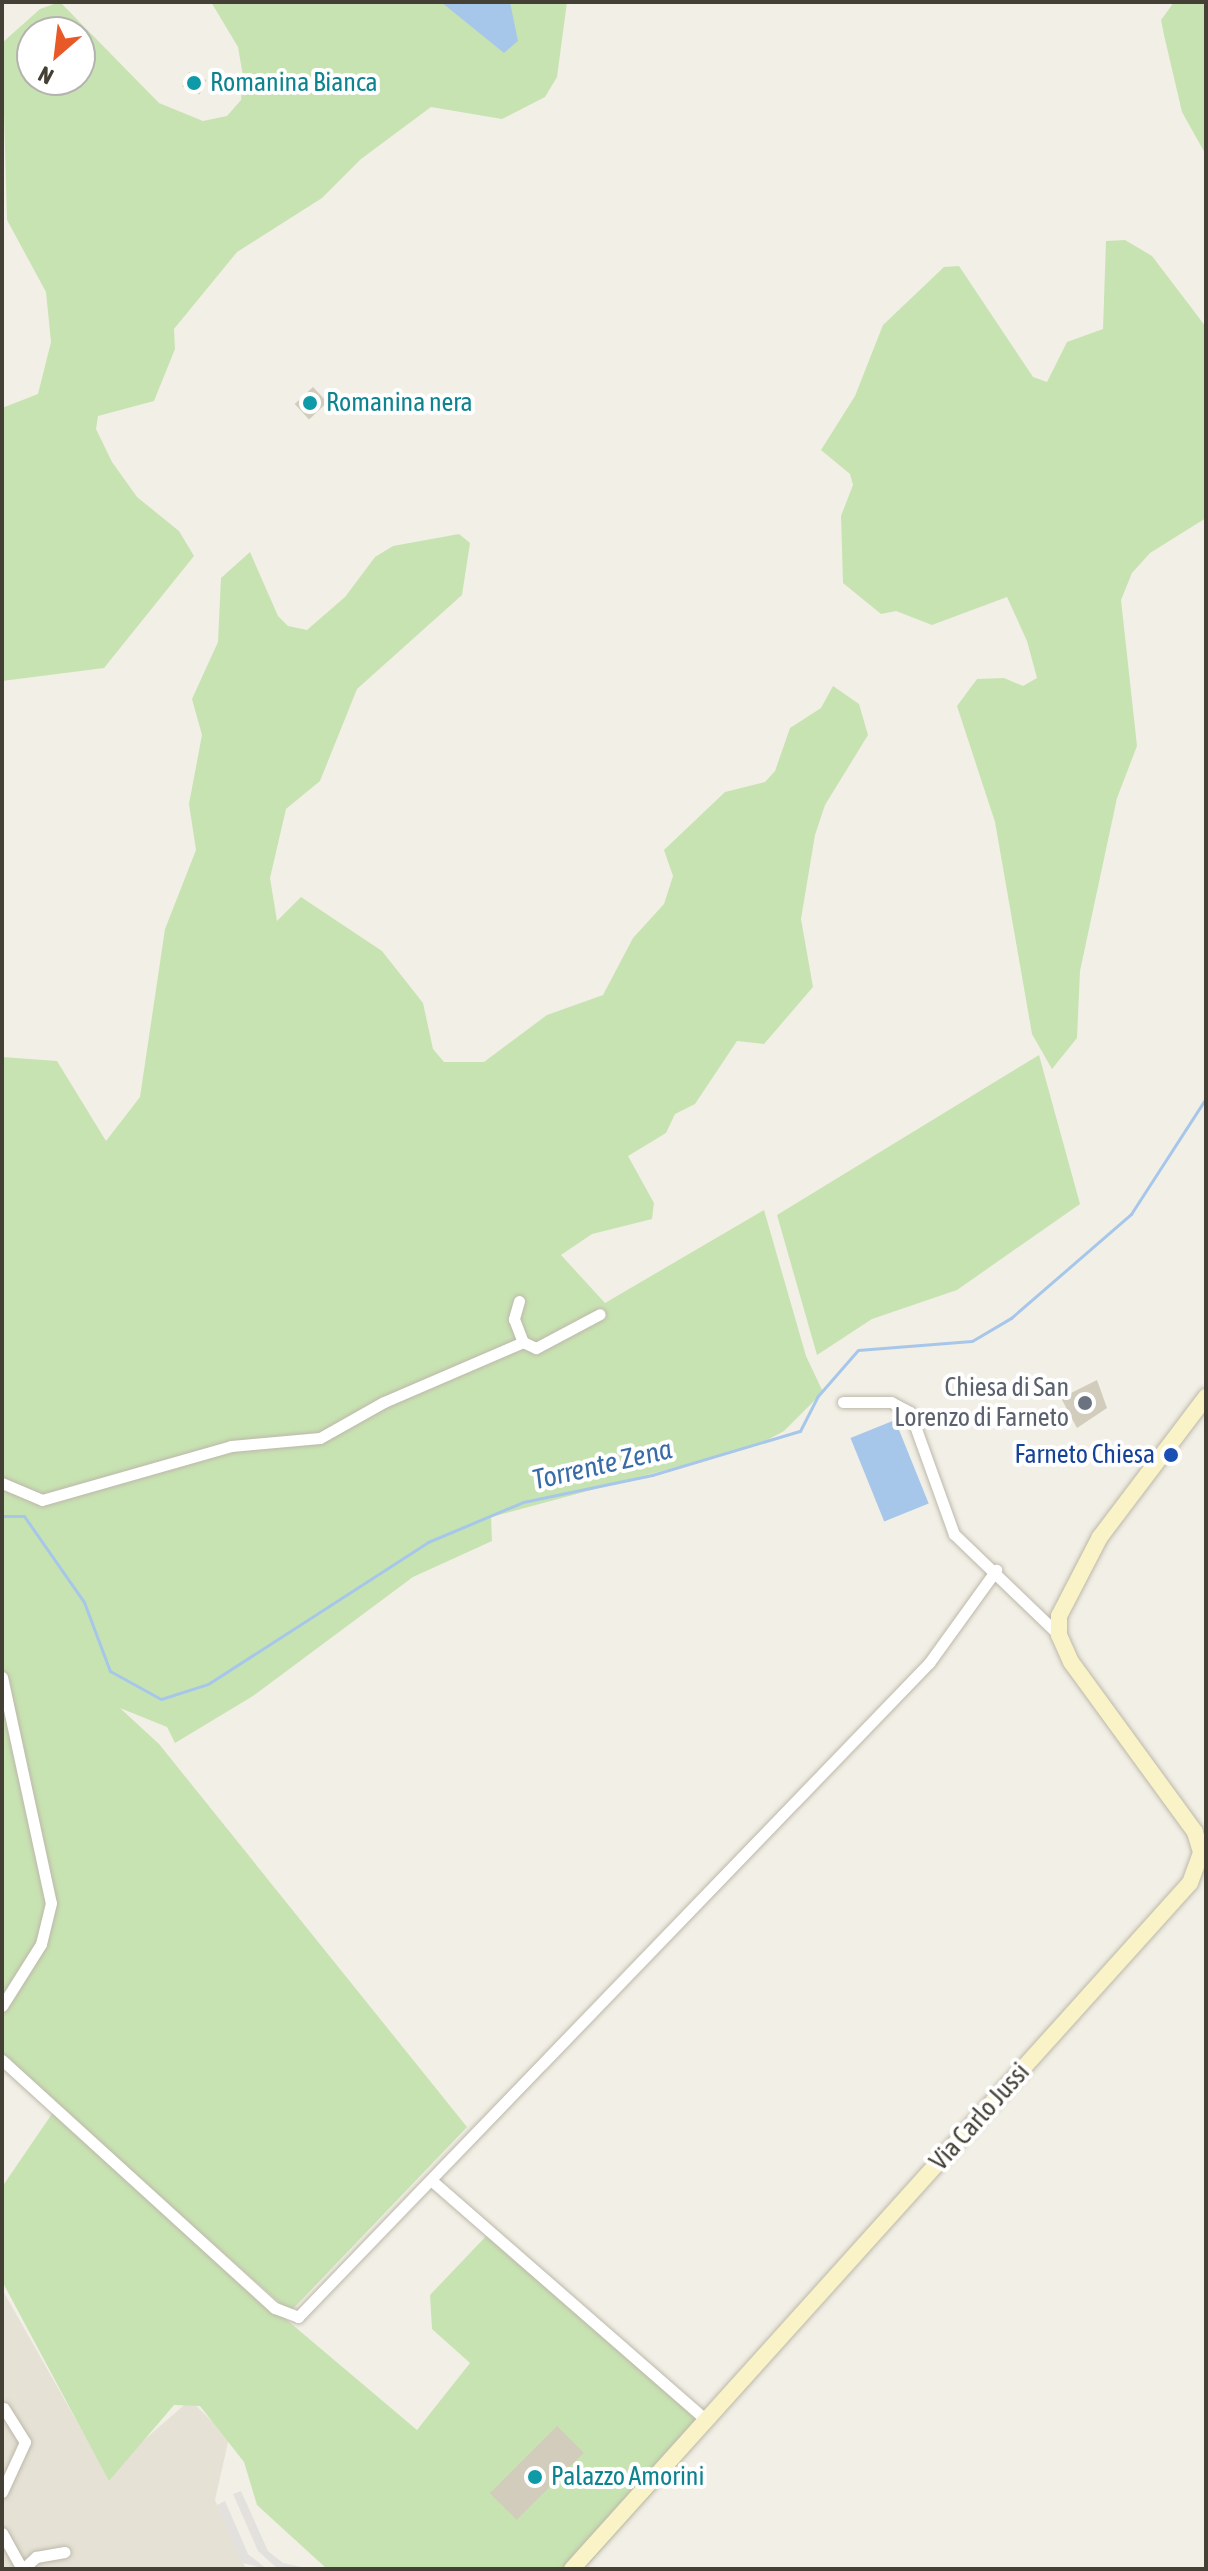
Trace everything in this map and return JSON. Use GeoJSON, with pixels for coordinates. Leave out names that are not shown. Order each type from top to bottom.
{"type":"FeatureCollection","features":[{"type":"Feature","properties":{"kind":"street"},"geometry":{"type":"LineString","coordinates":[[519,1301],[514,1319],[523,1342],[536,1348],[600,1314]]}},
{"type":"Feature","properties":{"kind":"street"},"geometry":{"type":"LineString","coordinates":[[2,1483],[42,1500],[87,1492],[231,1446],[320,1438],[384,1402],[523,1342]]}},
{"type":"Feature","properties":{"kind":"street"},"geometry":{"type":"LineString","coordinates":[[1059,1635],[1068,1593],[1100,1537],[1206,1397]]}},
{"type":"Feature","properties":{"kind":"street","name":"Via Carlo Jussi"},"geometry":{"type":"LineString","coordinates":[[572,2569],[1197,1870],[1195,1832],[1089,1688],[1059,1635],[996,1570],[954,1534],[910,1412],[891,1402],[843,1402]]}},
{"type":"Feature","properties":{"kind":"street"},"geometry":{"type":"LineString","coordinates":[[2,2060],[287,2317],[298,2317],[929,1663],[996,1570]]}},
{"type":"Feature","properties":{"kind":"street"},"geometry":{"type":"LineString","coordinates":[[2,1677],[51,1903],[41,1944],[2,2006]]}},
{"type":"Feature","properties":{"kind":"street"},"geometry":{"type":"LineString","coordinates":[[431,2180],[707,2421]]}},
{"type":"Feature","properties":{"kind":"street"},"geometry":{"type":"LineString","coordinates":[[2,2492],[25,2442],[4,2408]]}},
{"type":"Feature","properties":{"kind":"street"},"geometry":{"type":"LineString","coordinates":[[2,2533],[22,2569],[36,2557],[65,2552]]}},
{"type":"Feature","properties":{"kind":"shaded area"},"geometry":{"type":"Polygon","coordinates":[[[2,2289],[106,2473],[190,2400],[229,2438],[215,2500],[246,2569],[2,2569],[2,2289]]]}},
{"type":"Feature","properties":{"kind":"shaded area"},"geometry":{"type":"Polygon","coordinates":[[[241,2491],[268,2551],[283,2563],[311,2569],[278,2569],[258,2551],[233,2494],[241,2491]]]}},
{"type":"Feature","properties":{"kind":"shaded area"},"geometry":{"type":"Polygon","coordinates":[[[225,2501],[248,2554],[267,2569],[242,2563],[217,2505],[225,2501]]]}},
{"type":"Feature","properties":{"kind":"green space"},"geometry":{"type":"Polygon","coordinates":[[[60,2],[74,16],[32,16],[40,9],[60,2]]]}},
{"type":"Feature","properties":{"kind":"green space"},"geometry":{"type":"Polygon","coordinates":[[[211,2],[567,2],[557,77],[545,97],[502,119],[431,107],[361,159],[322,198],[237,252],[174,329],[175,349],[154,401],[98,416],[96,429],[112,462],[137,497],[179,531],[194,556],[104,668],[2,681],[2,408],[38,394],[51,342],[46,292],[7,220],[2,43],[16,30],[16,96],[96,96],[96,39],[159,103],[203,121],[227,116],[241,100],[243,76],[238,47],[211,2]]]}},
{"type":"Feature","properties":{"kind":"green space"},"geometry":{"type":"Polygon","coordinates":[[[1174,2],[1206,2],[1206,155],[1182,112],[1164,35],[1161,20],[1174,2]]]}},
{"type":"Feature","properties":{"kind":"green space"},"geometry":{"type":"Polygon","coordinates":[[[1125,240],[1152,256],[1206,327],[1206,518],[1150,553],[1132,573],[1121,600],[1137,746],[1117,798],[1080,971],[1077,1038],[1052,1069],[1032,1034],[995,822],[957,706],[977,679],[1004,678],[1023,686],[1037,678],[1027,641],[1007,597],[932,625],[896,611],[881,614],[843,583],[841,516],[853,485],[850,474],[821,450],[855,396],[883,325],[944,267],[959,266],[1033,377],[1047,382],[1067,342],[1103,329],[1106,241],[1125,240]]]}},
{"type":"Feature","properties":{"kind":"green space"},"geometry":{"type":"Polygon","coordinates":[[[459,534],[470,543],[462,595],[357,689],[320,781],[286,809],[270,878],[277,921],[301,897],[382,951],[423,1003],[433,1049],[444,1062],[484,1062],[547,1015],[603,995],[633,938],[664,904],[673,876],[664,850],[725,792],[765,782],[775,771],[790,728],[821,708],[833,686],[859,704],[868,735],[825,805],[815,835],[801,919],[813,987],[764,1044],[737,1041],[695,1104],[675,1114],[666,1133],[628,1156],[654,1203],[652,1219],[592,1234],[561,1255],[605,1303],[764,1210],[806,1356],[823,1392],[784,1431],[758,1445],[491,1517],[492,1541],[413,1577],[253,1696],[175,1743],[167,1727],[120,1708],[159,1744],[467,2127],[290,2312],[142,2181],[288,2321],[417,2430],[470,2363],[432,2329],[430,2295],[490,2232],[580,2305],[711,2427],[584,2569],[327,2569],[257,2505],[244,2462],[200,2406],[174,2405],[109,2481],[2,2281],[2,2187],[58,2105],[2,2055],[2,1057],[57,1061],[106,1141],[140,1097],[165,929],[196,850],[189,804],[202,735],[192,699],[218,642],[221,578],[250,552],[278,616],[288,626],[307,630],[345,597],[375,557],[393,546],[459,534]]]}},
{"type":"Feature","properties":{"kind":"green space"},"geometry":{"type":"Polygon","coordinates":[[[1039,1055],[1080,1204],[957,1290],[872,1319],[817,1355],[777,1215],[1039,1055]]]}},
{"type":"Feature","properties":{"kind":"water"},"geometry":{"type":"Polygon","coordinates":[[[441,2],[510,2],[518,41],[504,53],[441,2]]]}},
{"type":"Feature","properties":{"kind":"water"},"geometry":{"type":"Polygon","coordinates":[[[895,1420],[929,1503],[884,1521],[850,1438],[895,1420]]]}},
{"type":"Feature","properties":{"kind":"building","name":"Romanina Bianca"},"geometry":{"type":"Polygon","coordinates":[[[189,72],[206,80],[199,95],[182,87],[189,72]]]}},
{"type":"Feature","properties":{"kind":"building","name":"Romanina nera"},"geometry":{"type":"Polygon","coordinates":[[[313,387],[327,402],[309,419],[295,404],[313,387]]]}},
{"type":"Feature","properties":{"kind":"building","name":"Chiesa di San Lorenzo di Farneto"},"geometry":{"type":"Polygon","coordinates":[[[1097,1380],[1107,1408],[1077,1428],[1061,1398],[1097,1380]]]}},
{"type":"Feature","properties":{"kind":"building","name":"Palazzo Amorini"},"geometry":{"type":"Polygon","coordinates":[[[557,2426],[584,2453],[517,2520],[490,2493],[557,2426]]]}},
{"type":"Feature","properties":{"kind":"waterway","name":"Torrente Zena"},"geometry":{"type":"LineString","coordinates":[[2,1516],[24,1516],[84,1602],[110,1671],[161,1699],[208,1684],[428,1542],[523,1502],[652,1475],[800,1431],[817,1397],[858,1350],[972,1341],[1011,1318],[1131,1214],[1206,1098]]}},
{"type":"Feature","properties":{"kind":"place","name":"Romanina Bianca"},"geometry":{"type":"Point","coordinates":[194,83]}},
{"type":"Feature","properties":{"kind":"place","name":"Romanina nera"},"geometry":{"type":"Point","coordinates":[310,403]}},
{"type":"Feature","properties":{"kind":"place","name":"Chiesa di San Lorenzo di Farneto"},"geometry":{"type":"Point","coordinates":[1085,1403]}},
{"type":"Feature","properties":{"kind":"place","name":"Farneto Chiesa"},"geometry":{"type":"Point","coordinates":[1171,1455]}},
{"type":"Feature","properties":{"kind":"place","name":"Palazzo Amorini"},"geometry":{"type":"Point","coordinates":[535,2477]}}]}
